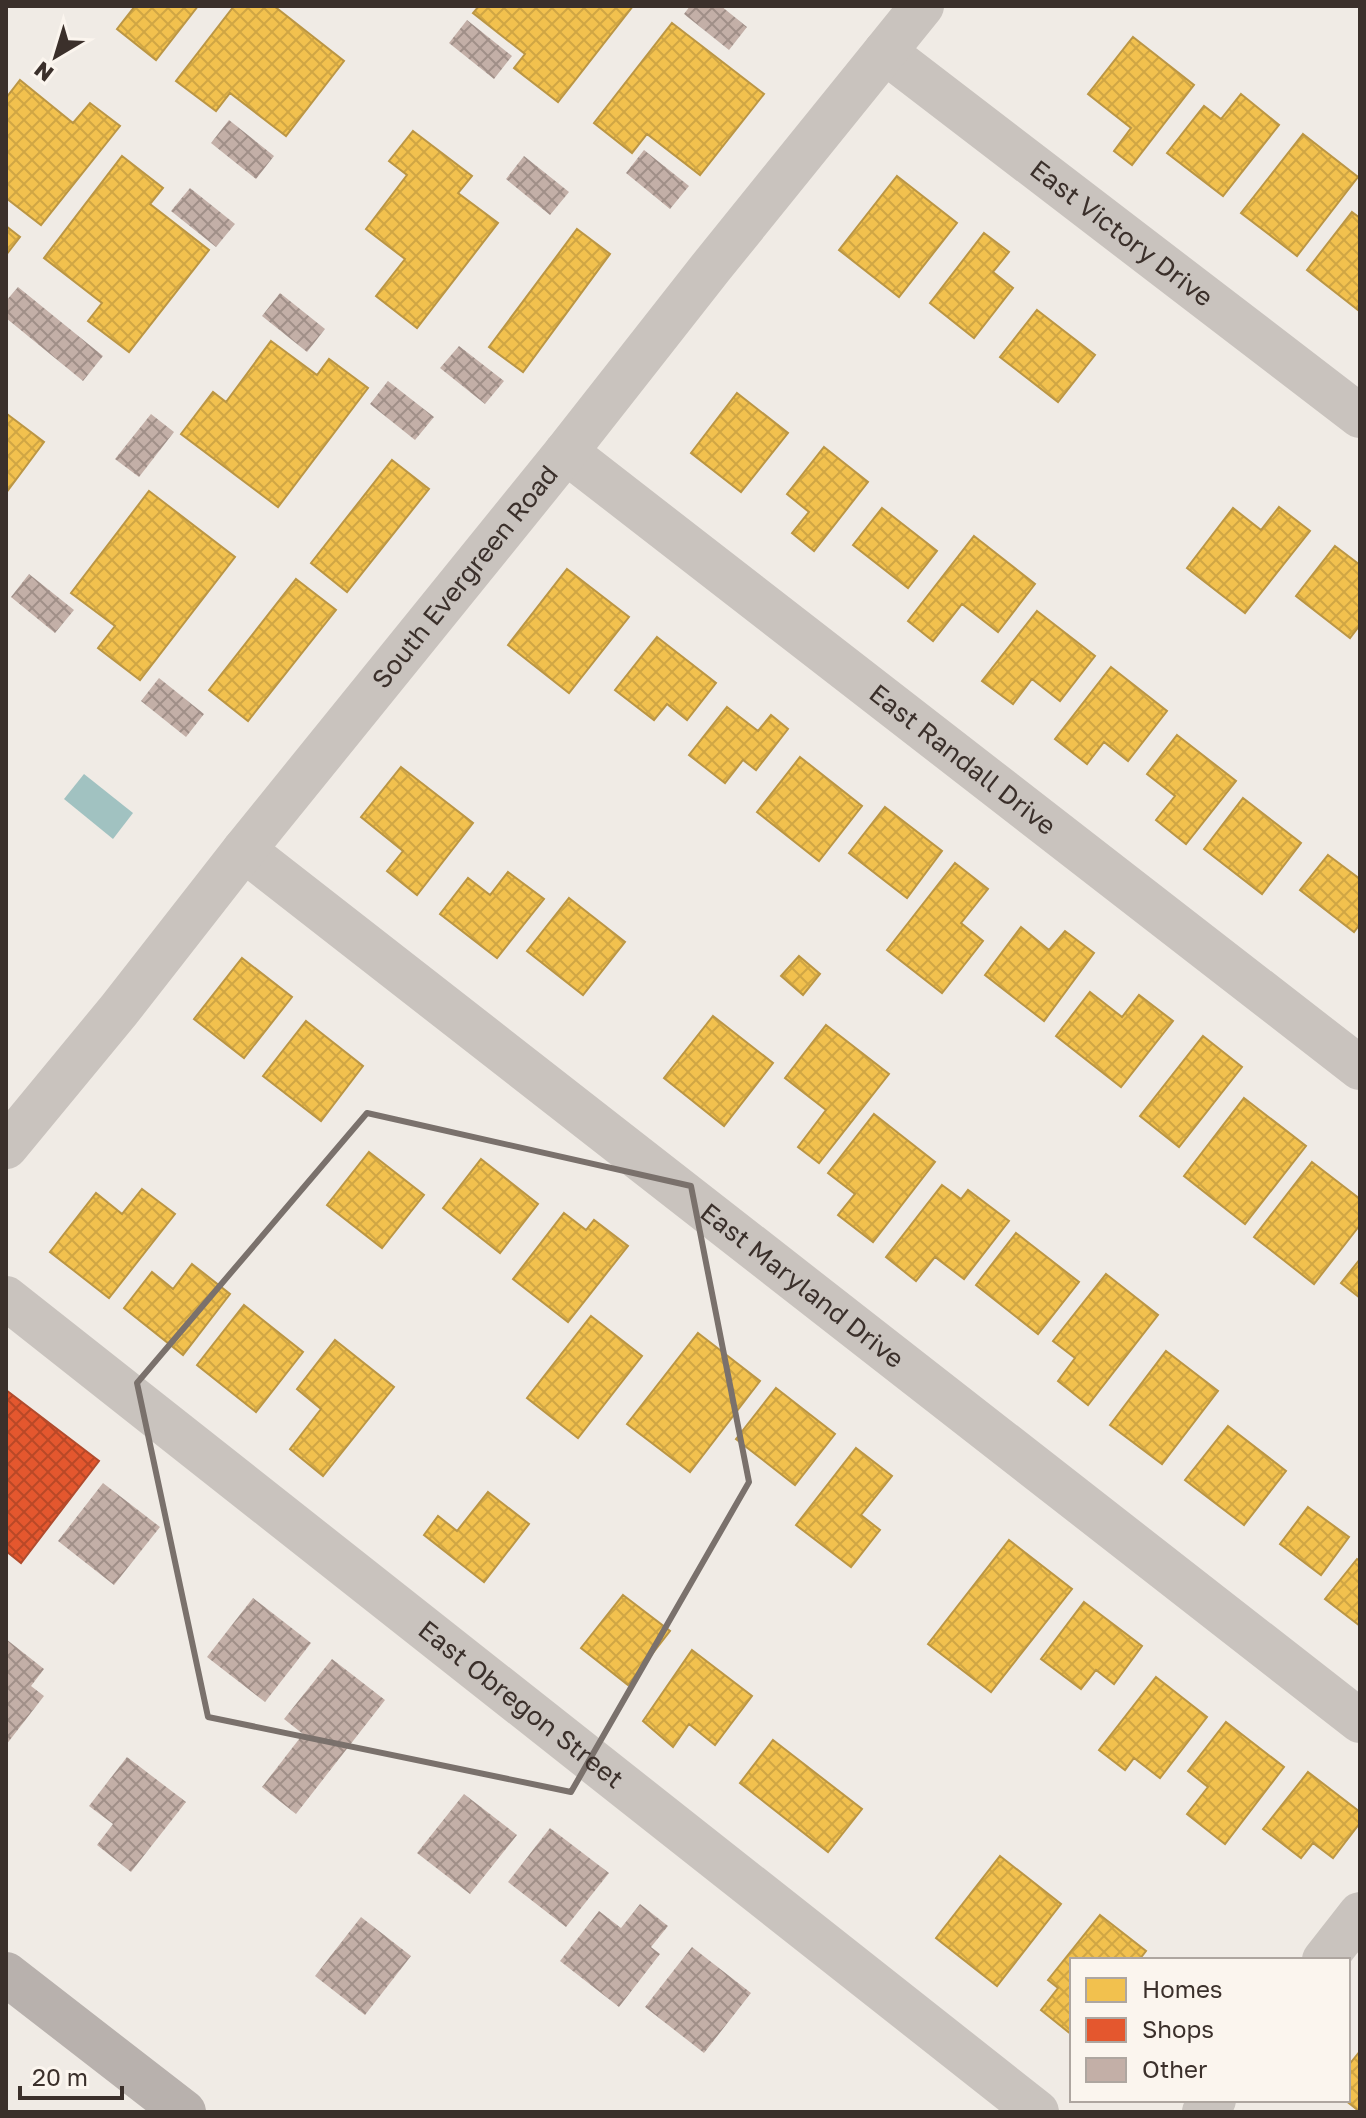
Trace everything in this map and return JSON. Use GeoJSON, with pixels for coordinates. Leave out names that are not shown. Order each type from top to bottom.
{"type":"FeatureCollection","features":[{"type":"Feature","properties":{"kind":"main road"},"geometry":{"type":"LineString","coordinates":[[6,1974],[184,2112]]}},
{"type":"Feature","properties":{"kind":"street","name":"South Evergreen Road"},"geometry":{"type":"LineString","coordinates":[[6,1147],[922,6]]}},
{"type":"Feature","properties":{"kind":"street","name":"East Victory Drive"},"geometry":{"type":"LineString","coordinates":[[885,52],[1360,416]]}},
{"type":"Feature","properties":{"kind":"street","name":"East Randall Drive"},"geometry":{"type":"LineString","coordinates":[[566,452],[1360,1068]]}},
{"type":"Feature","properties":{"kind":"street","name":"East Maryland Drive"},"geometry":{"type":"LineString","coordinates":[[244,850],[1360,1721]]}},
{"type":"Feature","properties":{"kind":"street","name":"East Obregon Street"},"geometry":{"type":"LineString","coordinates":[[6,1298],[1037,2112]]}},
{"type":"Feature","properties":{"kind":"street"},"geometry":{"type":"LineString","coordinates":[[1326,1958],[1360,1914]]}},
{"type":"Feature","properties":{"kind":"highlighted area"},"geometry":{"type":"Polygon","coordinates":[[[367,1113],[691,1186],[749,1482],[571,1792],[208,1717],[137,1383],[367,1113]]]}},
{"type":"Feature","properties":{"kind":"water"},"geometry":{"type":"Polygon","coordinates":[[[84,774],[133,813],[113,839],[64,799],[84,774]]]}},
{"type":"Feature","properties":{"kind":"building: Homes"},"geometry":{"type":"Polygon","coordinates":[[[135,6],[198,6],[156,60],[117,29],[135,6]]]}},
{"type":"Feature","properties":{"kind":"building: Homes"},"geometry":{"type":"Polygon","coordinates":[[[234,6],[274,6],[344,61],[286,136],[230,93],[216,111],[176,81],[234,6]]]}},
{"type":"Feature","properties":{"kind":"building: Homes"},"geometry":{"type":"Polygon","coordinates":[[[479,6],[633,6],[558,102],[514,68],[525,54],[473,13],[479,6]]]}},
{"type":"Feature","properties":{"kind":"building: Homes"},"geometry":{"type":"Polygon","coordinates":[[[672,23],[764,94],[700,175],[647,134],[632,153],[594,123],[672,23]]]}},
{"type":"Feature","properties":{"kind":"building: Homes"},"geometry":{"type":"Polygon","coordinates":[[[1133,37],[1194,85],[1132,165],[1114,151],[1131,128],[1088,94],[1133,37]]]}},
{"type":"Feature","properties":{"kind":"building: Homes"},"geometry":{"type":"Polygon","coordinates":[[[20,80],[73,123],[90,103],[120,126],[41,225],[6,198],[6,98],[20,80]]]}},
{"type":"Feature","properties":{"kind":"building: Homes"},"geometry":{"type":"Polygon","coordinates":[[[1241,94],[1279,125],[1223,196],[1167,153],[1204,106],[1221,119],[1241,94]]]}},
{"type":"Feature","properties":{"kind":"building: Homes"},"geometry":{"type":"Polygon","coordinates":[[[413,131],[472,176],[458,193],[498,223],[417,328],[376,296],[405,259],[366,229],[407,175],[389,161],[413,131]]]}},
{"type":"Feature","properties":{"kind":"building: Homes"},"geometry":{"type":"Polygon","coordinates":[[[1303,134],[1358,177],[1297,256],[1241,213],[1303,134]]]}},
{"type":"Feature","properties":{"kind":"building: Homes"},"geometry":{"type":"Polygon","coordinates":[[[122,156],[163,188],[150,204],[209,250],[129,352],[88,321],[102,303],[44,258],[122,156]]]}},
{"type":"Feature","properties":{"kind":"building: Homes"},"geometry":{"type":"Polygon","coordinates":[[[897,176],[957,223],[899,297],[839,250],[897,176]]]}},
{"type":"Feature","properties":{"kind":"building: Homes"},"geometry":{"type":"Polygon","coordinates":[[[1352,212],[1360,218],[1358,310],[1307,270],[1352,212]]]}},
{"type":"Feature","properties":{"kind":"building: Homes"},"geometry":{"type":"Polygon","coordinates":[[[6,226],[20,237],[6,255],[6,226]]]}},
{"type":"Feature","properties":{"kind":"building: Homes"},"geometry":{"type":"Polygon","coordinates":[[[577,229],[610,254],[523,372],[489,347],[577,229]]]}},
{"type":"Feature","properties":{"kind":"building: Homes"},"geometry":{"type":"Polygon","coordinates":[[[984,233],[1009,252],[993,272],[1013,288],[974,338],[930,303],[984,233]]]}},
{"type":"Feature","properties":{"kind":"building: Homes"},"geometry":{"type":"Polygon","coordinates":[[[1037,310],[1095,355],[1058,402],[1000,357],[1037,310]]]}},
{"type":"Feature","properties":{"kind":"building: Homes"},"geometry":{"type":"Polygon","coordinates":[[[271,341],[317,375],[329,359],[368,388],[278,507],[181,434],[213,392],[226,402],[271,341]]]}},
{"type":"Feature","properties":{"kind":"building: Homes"},"geometry":{"type":"Polygon","coordinates":[[[737,393],[788,433],[741,492],[691,453],[737,393]]]}},
{"type":"Feature","properties":{"kind":"building: Homes"},"geometry":{"type":"Polygon","coordinates":[[[6,416],[44,442],[6,493],[6,416]]]}},
{"type":"Feature","properties":{"kind":"building: Homes"},"geometry":{"type":"Polygon","coordinates":[[[824,447],[868,482],[814,551],[792,533],[809,512],[787,494],[824,447]]]}},
{"type":"Feature","properties":{"kind":"building: Homes"},"geometry":{"type":"Polygon","coordinates":[[[392,460],[429,489],[347,592],[311,563],[392,460]]]}},
{"type":"Feature","properties":{"kind":"building: Homes"},"geometry":{"type":"Polygon","coordinates":[[[149,491],[235,557],[140,680],[98,648],[115,626],[71,593],[149,491]]]}},
{"type":"Feature","properties":{"kind":"building: Homes"},"geometry":{"type":"Polygon","coordinates":[[[1279,507],[1310,531],[1245,613],[1187,568],[1233,508],[1261,530],[1279,507]]]}},
{"type":"Feature","properties":{"kind":"building: Homes"},"geometry":{"type":"Polygon","coordinates":[[[882,508],[937,551],[908,588],[853,545],[882,508]]]}},
{"type":"Feature","properties":{"kind":"building: Homes"},"geometry":{"type":"Polygon","coordinates":[[[974,536],[1035,584],[998,632],[962,604],[933,641],[908,621],[974,536]]]}},
{"type":"Feature","properties":{"kind":"building: Homes"},"geometry":{"type":"Polygon","coordinates":[[[1335,546],[1360,565],[1360,625],[1350,638],[1296,596],[1335,546]]]}},
{"type":"Feature","properties":{"kind":"building: Homes"},"geometry":{"type":"Polygon","coordinates":[[[567,569],[629,617],[569,693],[508,645],[567,569]]]}},
{"type":"Feature","properties":{"kind":"building: Homes"},"geometry":{"type":"Polygon","coordinates":[[[296,579],[336,610],[248,721],[209,690],[296,579]]]}},
{"type":"Feature","properties":{"kind":"building: Homes"},"geometry":{"type":"Polygon","coordinates":[[[1037,611],[1095,656],[1060,701],[1032,679],[1013,704],[982,681],[1037,611]]]}},
{"type":"Feature","properties":{"kind":"building: Homes"},"geometry":{"type":"Polygon","coordinates":[[[657,637],[716,683],[687,720],[667,704],[654,720],[615,690],[657,637]]]}},
{"type":"Feature","properties":{"kind":"building: Homes"},"geometry":{"type":"Polygon","coordinates":[[[1111,667],[1167,711],[1128,761],[1104,742],[1087,764],[1055,739],[1111,667]]]}},
{"type":"Feature","properties":{"kind":"building: Homes"},"geometry":{"type":"Polygon","coordinates":[[[727,707],[758,731],[771,715],[788,729],[756,770],[743,760],[725,783],[689,755],[727,707]]]}},
{"type":"Feature","properties":{"kind":"building: Homes"},"geometry":{"type":"Polygon","coordinates":[[[1177,735],[1236,781],[1186,844],[1156,820],[1175,796],[1147,774],[1177,735]]]}},
{"type":"Feature","properties":{"kind":"building: Homes"},"geometry":{"type":"Polygon","coordinates":[[[800,757],[862,806],[819,861],[757,812],[800,757]]]}},
{"type":"Feature","properties":{"kind":"building: Homes"},"geometry":{"type":"Polygon","coordinates":[[[401,767],[473,823],[417,895],[387,871],[403,851],[361,817],[401,767]]]}},
{"type":"Feature","properties":{"kind":"building: Homes"},"geometry":{"type":"Polygon","coordinates":[[[1243,798],[1301,843],[1262,894],[1204,849],[1243,798]]]}},
{"type":"Feature","properties":{"kind":"building: Homes"},"geometry":{"type":"Polygon","coordinates":[[[885,807],[942,851],[907,898],[849,853],[885,807]]]}},
{"type":"Feature","properties":{"kind":"building: Homes"},"geometry":{"type":"Polygon","coordinates":[[[1328,855],[1360,879],[1360,924],[1354,932],[1300,890],[1328,855]]]}},
{"type":"Feature","properties":{"kind":"building: Homes"},"geometry":{"type":"Polygon","coordinates":[[[955,863],[988,889],[961,923],[983,941],[942,993],[887,950],[955,863]]]}},
{"type":"Feature","properties":{"kind":"building: Homes"},"geometry":{"type":"Polygon","coordinates":[[[508,872],[544,899],[497,958],[440,914],[468,878],[490,895],[508,872]]]}},
{"type":"Feature","properties":{"kind":"building: Homes"},"geometry":{"type":"Polygon","coordinates":[[[569,898],[625,942],[583,995],[527,951],[569,898]]]}},
{"type":"Feature","properties":{"kind":"building: Homes"},"geometry":{"type":"Polygon","coordinates":[[[1021,927],[1049,950],[1065,931],[1094,953],[1044,1021],[985,975],[1021,927]]]}},
{"type":"Feature","properties":{"kind":"building: Homes"},"geometry":{"type":"Polygon","coordinates":[[[799,956],[820,974],[803,995],[781,976],[799,956]]]}},
{"type":"Feature","properties":{"kind":"building: Homes"},"geometry":{"type":"Polygon","coordinates":[[[242,958],[292,997],[244,1058],[194,1019],[242,958]]]}},
{"type":"Feature","properties":{"kind":"building: Homes"},"geometry":{"type":"Polygon","coordinates":[[[1090,992],[1122,1017],[1139,995],[1173,1021],[1121,1087],[1056,1036],[1090,992]]]}},
{"type":"Feature","properties":{"kind":"building: Homes"},"geometry":{"type":"Polygon","coordinates":[[[713,1016],[773,1063],[724,1126],[664,1078],[713,1016]]]}},
{"type":"Feature","properties":{"kind":"building: Homes"},"geometry":{"type":"Polygon","coordinates":[[[306,1021],[363,1066],[321,1121],[263,1076],[306,1021]]]}},
{"type":"Feature","properties":{"kind":"building: Homes"},"geometry":{"type":"Polygon","coordinates":[[[826,1025],[889,1074],[819,1163],[798,1147],[826,1110],[785,1078],[826,1025]]]}},
{"type":"Feature","properties":{"kind":"building: Homes"},"geometry":{"type":"Polygon","coordinates":[[[1203,1036],[1242,1067],[1179,1147],[1140,1116],[1203,1036]]]}},
{"type":"Feature","properties":{"kind":"building: Homes"},"geometry":{"type":"Polygon","coordinates":[[[1244,1098],[1306,1146],[1245,1224],[1184,1176],[1244,1098]]]}},
{"type":"Feature","properties":{"kind":"building: Homes"},"geometry":{"type":"Polygon","coordinates":[[[874,1114],[935,1162],[873,1242],[838,1215],[855,1194],[828,1173],[874,1114]]]}},
{"type":"Feature","properties":{"kind":"building: Homes"},"geometry":{"type":"Polygon","coordinates":[[[369,1152],[424,1195],[382,1248],[327,1205],[369,1152]]]}},
{"type":"Feature","properties":{"kind":"building: Homes"},"geometry":{"type":"Polygon","coordinates":[[[481,1159],[538,1204],[500,1253],[443,1208],[481,1159]]]}},
{"type":"Feature","properties":{"kind":"building: Homes"},"geometry":{"type":"Polygon","coordinates":[[[1312,1162],[1360,1199],[1360,1225],[1314,1284],[1254,1237],[1312,1162]]]}},
{"type":"Feature","properties":{"kind":"building: Homes"},"geometry":{"type":"Polygon","coordinates":[[[942,1185],[961,1199],[968,1190],[1009,1221],[964,1279],[935,1257],[916,1281],[886,1257],[942,1185]]]}},
{"type":"Feature","properties":{"kind":"building: Homes"},"geometry":{"type":"Polygon","coordinates":[[[142,1189],[175,1214],[109,1298],[50,1252],[96,1193],[122,1214],[142,1189]]]}},
{"type":"Feature","properties":{"kind":"building: Homes"},"geometry":{"type":"Polygon","coordinates":[[[564,1213],[586,1230],[594,1220],[628,1246],[568,1322],[513,1279],[564,1213]]]}},
{"type":"Feature","properties":{"kind":"building: Homes"},"geometry":{"type":"Polygon","coordinates":[[[1016,1233],[1079,1282],[1038,1334],[976,1285],[1016,1233]]]}},
{"type":"Feature","properties":{"kind":"building: Homes"},"geometry":{"type":"Polygon","coordinates":[[[1360,1259],[1360,1298],[1341,1283],[1360,1259]]]}},
{"type":"Feature","properties":{"kind":"building: Homes"},"geometry":{"type":"Polygon","coordinates":[[[192,1264],[230,1294],[183,1355],[124,1308],[152,1272],[173,1289],[192,1264]]]}},
{"type":"Feature","properties":{"kind":"building: Homes"},"geometry":{"type":"Polygon","coordinates":[[[1106,1274],[1158,1315],[1088,1405],[1058,1381],[1075,1358],[1053,1341],[1106,1274]]]}},
{"type":"Feature","properties":{"kind":"building: Homes"},"geometry":{"type":"Polygon","coordinates":[[[244,1305],[303,1352],[256,1412],[197,1365],[244,1305]]]}},
{"type":"Feature","properties":{"kind":"building: Homes"},"geometry":{"type":"Polygon","coordinates":[[[591,1316],[642,1356],[578,1438],[527,1398],[591,1316]]]}},
{"type":"Feature","properties":{"kind":"building: Homes"},"geometry":{"type":"Polygon","coordinates":[[[698,1333],[760,1381],[690,1472],[627,1424],[698,1333]]]}},
{"type":"Feature","properties":{"kind":"building: Homes"},"geometry":{"type":"Polygon","coordinates":[[[335,1340],[394,1387],[323,1476],[290,1449],[321,1409],[297,1389],[335,1340]]]}},
{"type":"Feature","properties":{"kind":"building: Homes"},"geometry":{"type":"Polygon","coordinates":[[[1166,1351],[1218,1391],[1162,1464],[1110,1425],[1166,1351]]]}},
{"type":"Feature","properties":{"kind":"building: Homes"},"geometry":{"type":"Polygon","coordinates":[[[776,1388],[835,1434],[795,1485],[736,1439],[776,1388]]]}},
{"type":"Feature","properties":{"kind":"building: Homes"},"geometry":{"type":"Polygon","coordinates":[[[1228,1426],[1286,1471],[1244,1525],[1185,1480],[1228,1426]]]}},
{"type":"Feature","properties":{"kind":"building: Homes"},"geometry":{"type":"Polygon","coordinates":[[[856,1448],[892,1476],[861,1515],[880,1530],[851,1567],[796,1525],[856,1448]]]}},
{"type":"Feature","properties":{"kind":"building: Homes"},"geometry":{"type":"Polygon","coordinates":[[[488,1492],[529,1524],[484,1582],[424,1535],[438,1516],[457,1531],[488,1492]]]}},
{"type":"Feature","properties":{"kind":"building: Homes"},"geometry":{"type":"Polygon","coordinates":[[[1308,1507],[1349,1537],[1321,1575],[1280,1544],[1308,1507]]]}},
{"type":"Feature","properties":{"kind":"building: Homes"},"geometry":{"type":"Polygon","coordinates":[[[1009,1540],[1072,1589],[991,1692],[928,1644],[1009,1540]]]}},
{"type":"Feature","properties":{"kind":"building: Homes"},"geometry":{"type":"Polygon","coordinates":[[[1357,1559],[1360,1561],[1360,1626],[1325,1599],[1357,1559]]]}},
{"type":"Feature","properties":{"kind":"building: Homes"},"geometry":{"type":"Polygon","coordinates":[[[623,1595],[670,1631],[628,1685],[581,1648],[623,1595]]]}},
{"type":"Feature","properties":{"kind":"building: Homes"},"geometry":{"type":"Polygon","coordinates":[[[1084,1602],[1142,1646],[1114,1684],[1096,1670],[1081,1689],[1041,1659],[1084,1602]]]}},
{"type":"Feature","properties":{"kind":"building: Homes"},"geometry":{"type":"Polygon","coordinates":[[[692,1650],[752,1696],[715,1745],[689,1724],[673,1747],[643,1721],[692,1650]]]}},
{"type":"Feature","properties":{"kind":"building: Homes"},"geometry":{"type":"Polygon","coordinates":[[[1156,1677],[1207,1717],[1160,1778],[1134,1758],[1125,1770],[1099,1750],[1156,1677]]]}},
{"type":"Feature","properties":{"kind":"building: Homes"},"geometry":{"type":"Polygon","coordinates":[[[1226,1722],[1284,1767],[1225,1844],[1187,1814],[1208,1787],[1188,1771],[1226,1722]]]}},
{"type":"Feature","properties":{"kind":"building: Homes"},"geometry":{"type":"Polygon","coordinates":[[[773,1740],[862,1809],[828,1852],[740,1783],[773,1740]]]}},
{"type":"Feature","properties":{"kind":"building: Homes"},"geometry":{"type":"Polygon","coordinates":[[[1308,1772],[1360,1812],[1360,1823],[1333,1858],[1313,1843],[1301,1858],[1263,1829],[1308,1772]]]}},
{"type":"Feature","properties":{"kind":"building: Homes"},"geometry":{"type":"Polygon","coordinates":[[[1000,1856],[1061,1904],[997,1986],[936,1938],[1000,1856]]]}},
{"type":"Feature","properties":{"kind":"building: Homes"},"geometry":{"type":"Polygon","coordinates":[[[1100,1915],[1146,1951],[1141,1958],[1070,1958],[1070,2033],[1041,2010],[1058,1988],[1048,1980],[1100,1915]]]}},
{"type":"Feature","properties":{"kind":"building: Homes"},"geometry":{"type":"Polygon","coordinates":[[[1360,2051],[1360,2112],[1348,2102],[1350,2102],[1350,2064],[1360,2051]]]}},
{"type":"Feature","properties":{"kind":"building: Shops"},"geometry":{"type":"Polygon","coordinates":[[[6,1390],[99,1461],[21,1563],[6,1551],[6,1390]]]}},
{"type":"Feature","properties":{"kind":"building: Other"},"geometry":{"type":"Polygon","coordinates":[[[690,6],[721,6],[747,27],[729,50],[684,14],[690,6]]]}},
{"type":"Feature","properties":{"kind":"building: Other"},"geometry":{"type":"Polygon","coordinates":[[[467,20],[512,56],[494,79],[449,43],[467,20]]]}},
{"type":"Feature","properties":{"kind":"building: Other"},"geometry":{"type":"Polygon","coordinates":[[[229,120],[274,156],[256,179],[211,143],[229,120]]]}},
{"type":"Feature","properties":{"kind":"building: Other"},"geometry":{"type":"Polygon","coordinates":[[[644,150],[689,186],[670,209],[626,173],[644,150]]]}},
{"type":"Feature","properties":{"kind":"building: Other"},"geometry":{"type":"Polygon","coordinates":[[[524,156],[569,192],[550,215],[506,179],[524,156]]]}},
{"type":"Feature","properties":{"kind":"building: Other"},"geometry":{"type":"Polygon","coordinates":[[[190,188],[235,224],[216,247],[171,211],[190,188]]]}},
{"type":"Feature","properties":{"kind":"building: Other"},"geometry":{"type":"Polygon","coordinates":[[[18,287],[103,356],[83,381],[6,318],[6,301],[18,287]]]}},
{"type":"Feature","properties":{"kind":"building: Other"},"geometry":{"type":"Polygon","coordinates":[[[280,293],[325,329],[307,352],[262,316],[280,293]]]}},
{"type":"Feature","properties":{"kind":"building: Other"},"geometry":{"type":"Polygon","coordinates":[[[459,346],[504,381],[485,404],[440,368],[459,346]]]}},
{"type":"Feature","properties":{"kind":"building: Other"},"geometry":{"type":"Polygon","coordinates":[[[388,381],[434,417],[415,440],[370,404],[388,381]]]}},
{"type":"Feature","properties":{"kind":"building: Other"},"geometry":{"type":"Polygon","coordinates":[[[151,414],[174,432],[139,477],[115,459],[151,414]]]}},
{"type":"Feature","properties":{"kind":"building: Other"},"geometry":{"type":"Polygon","coordinates":[[[29,574],[74,610],[55,633],[11,597],[29,574]]]}},
{"type":"Feature","properties":{"kind":"building: Other"},"geometry":{"type":"Polygon","coordinates":[[[159,678],[204,714],[186,737],[141,701],[159,678]]]}},
{"type":"Feature","properties":{"kind":"building: Other"},"geometry":{"type":"Polygon","coordinates":[[[103,1483],[160,1527],[114,1585],[58,1541],[103,1483]]]}},
{"type":"Feature","properties":{"kind":"building: Other"},"geometry":{"type":"Polygon","coordinates":[[[253,1598],[311,1643],[265,1702],[207,1657],[253,1598]]]}},
{"type":"Feature","properties":{"kind":"building: Other"},"geometry":{"type":"Polygon","coordinates":[[[6,1639],[44,1669],[31,1686],[44,1696],[6,1745],[6,1639]]]}},
{"type":"Feature","properties":{"kind":"building: Other"},"geometry":{"type":"Polygon","coordinates":[[[332,1659],[385,1700],[296,1814],[262,1787],[303,1734],[284,1719],[332,1659]]]}},
{"type":"Feature","properties":{"kind":"building: Other"},"geometry":{"type":"Polygon","coordinates":[[[127,1757],[186,1802],[131,1872],[97,1845],[113,1824],[89,1806],[127,1757]]]}},
{"type":"Feature","properties":{"kind":"building: Other"},"geometry":{"type":"Polygon","coordinates":[[[464,1794],[517,1835],[470,1894],[417,1853],[464,1794]]]}},
{"type":"Feature","properties":{"kind":"building: Other"},"geometry":{"type":"Polygon","coordinates":[[[550,1828],[609,1873],[566,1927],[508,1882],[550,1828]]]}},
{"type":"Feature","properties":{"kind":"building: Other"},"geometry":{"type":"Polygon","coordinates":[[[640,1904],[668,1926],[651,1947],[660,1954],[619,2007],[560,1961],[599,1911],[621,1928],[640,1904]]]}},
{"type":"Feature","properties":{"kind":"building: Other"},"geometry":{"type":"Polygon","coordinates":[[[361,1917],[411,1956],[365,2015],[315,1976],[361,1917]]]}},
{"type":"Feature","properties":{"kind":"building: Other"},"geometry":{"type":"Polygon","coordinates":[[[692,1947],[751,1993],[704,2053],[645,2007],[692,1947]]]}}]}
